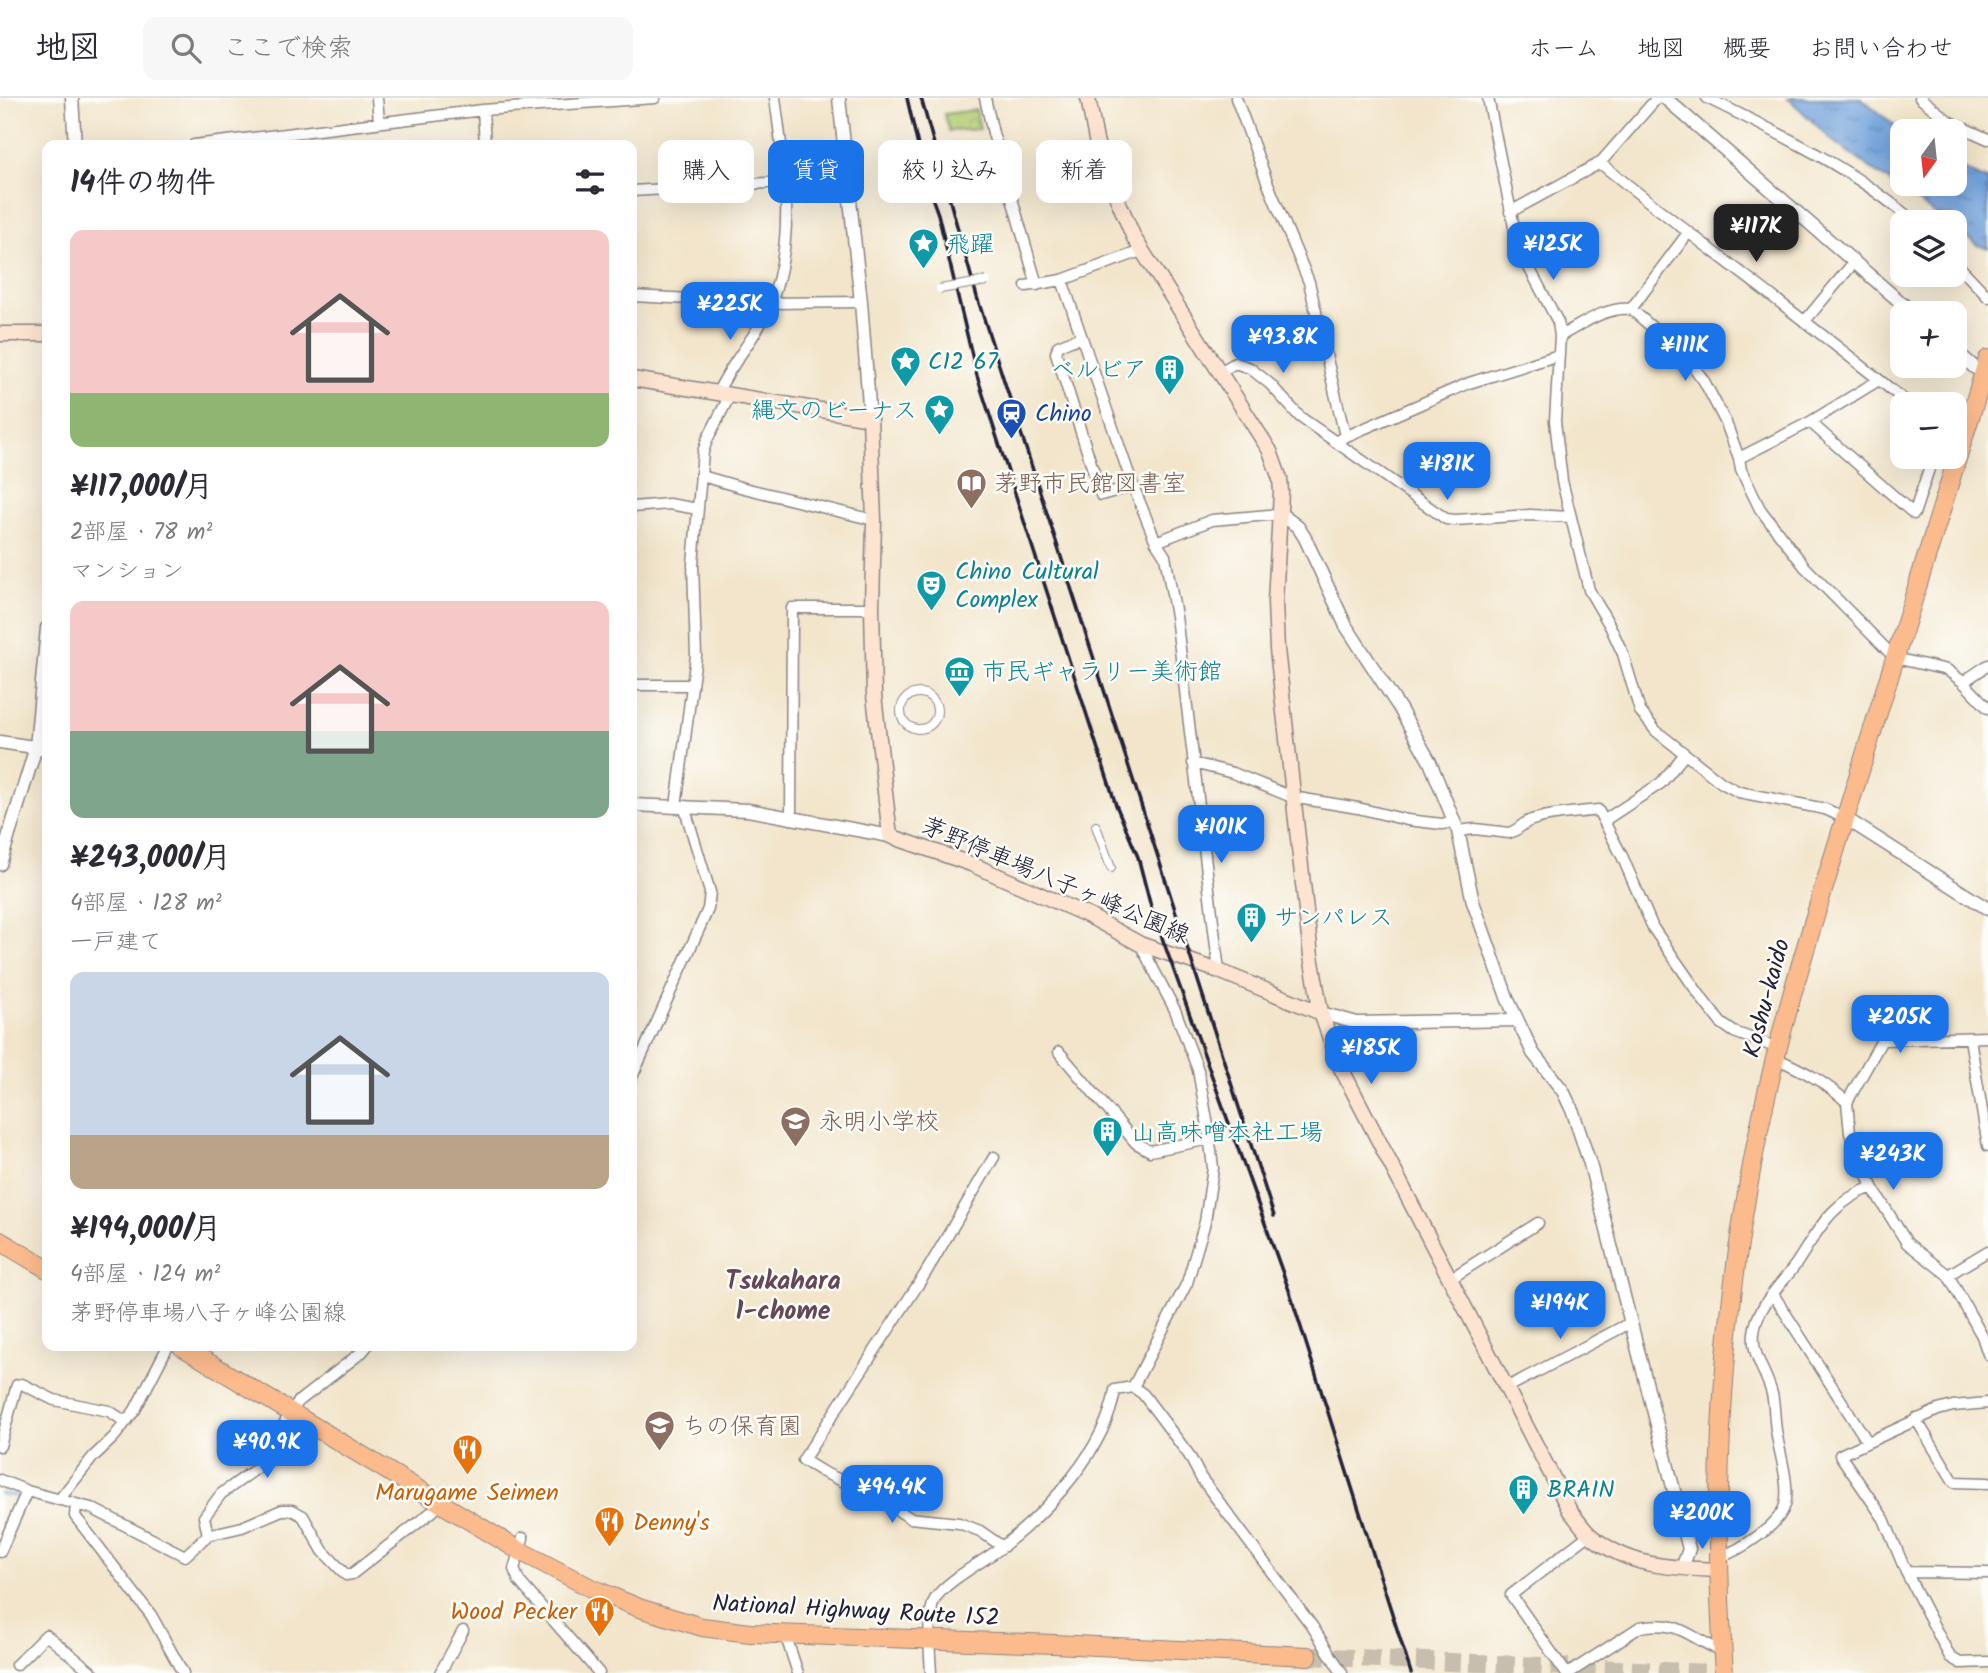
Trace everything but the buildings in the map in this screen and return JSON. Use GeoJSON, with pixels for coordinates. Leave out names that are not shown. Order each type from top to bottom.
{"type":"FeatureCollection","features":[{"type":"Feature","properties":{"kind":"highway","name":"Koshu-kaido"},"geometry":{"type":"LineString","coordinates":[[1724,1673],[1720,1564],[1723,1410],[1736,1260],[1753,1159],[1776,1053],[1804,950],[1895,658],[1981,364]]}},
{"type":"Feature","properties":{"kind":"highway"},"geometry":{"type":"LineString","coordinates":[[0,1241],[42,1266]]}},
{"type":"Feature","properties":{"kind":"highway","name":"National Highway Route 152"},"geometry":{"type":"LineString","coordinates":[[189,1351],[441,1502],[522,1545],[591,1588],[639,1608],[702,1627],[750,1633],[1068,1644],[1308,1656]]}},
{"type":"Feature","properties":{"kind":"main road"},"geometry":{"type":"LineString","coordinates":[[1088,98],[1096,140],[1106,172],[1141,251],[1270,451],[1280,479],[1281,514],[1275,602],[1277,649],[1311,956],[1321,1013],[1339,1064],[1570,1511],[1590,1535],[1629,1557],[1659,1567],[1682,1568],[1720,1564]]}},
{"type":"Feature","properties":{"kind":"main road"},"geometry":{"type":"LineString","coordinates":[[0,334],[42,334]]}},
{"type":"Feature","properties":{"kind":"main road"},"geometry":{"type":"LineString","coordinates":[[637,380],[870,418]]}},
{"type":"Feature","properties":{"kind":"main road","name":"茅野停車場八子ヶ峰公園線"},"geometry":{"type":"LineString","coordinates":[[870,418],[876,724],[890,836],[971,864],[1089,916],[1140,944],[1219,971],[1321,1013]]}},
{"type":"Feature","properties":{"kind":"street"},"geometry":{"type":"LineString","coordinates":[[72,98],[75,140]]}},
{"type":"Feature","properties":{"kind":"street"},"geometry":{"type":"LineString","coordinates":[[377,98],[379,121]]}},
{"type":"Feature","properties":{"kind":"street"},"geometry":{"type":"LineString","coordinates":[[233,140],[484,110],[655,98]]}},
{"type":"Feature","properties":{"kind":"street"},"geometry":{"type":"LineString","coordinates":[[775,98],[780,140]]}},
{"type":"Feature","properties":{"kind":"street"},"geometry":{"type":"LineString","coordinates":[[839,98],[861,302],[870,418]]}},
{"type":"Feature","properties":{"kind":"street"},"geometry":{"type":"LineString","coordinates":[[985,98],[1032,286],[1062,280],[1141,251]]}},
{"type":"Feature","properties":{"kind":"street"},"geometry":{"type":"LineString","coordinates":[[1236,98],[1309,282],[1345,436]]}},
{"type":"Feature","properties":{"kind":"street"},"geometry":{"type":"LineString","coordinates":[[1488,98],[1518,247],[1558,322],[1560,336],[1555,421],[1562,481],[1589,590],[1623,654],[1640,711],[1656,731],[1723,783],[1739,792],[1825,809],[1845,818],[1988,909]]}},
{"type":"Feature","properties":{"kind":"street"},"geometry":{"type":"LineString","coordinates":[[1510,212],[1600,163],[1657,98]]}},
{"type":"Feature","properties":{"kind":"street"},"geometry":{"type":"LineString","coordinates":[[1665,98],[1900,301]]}},
{"type":"Feature","properties":{"kind":"street"},"geometry":{"type":"LineString","coordinates":[[1707,98],[1820,155],[1885,196],[1901,210]]}},
{"type":"Feature","properties":{"kind":"street"},"geometry":{"type":"LineString","coordinates":[[1920,98],[1950,122],[1988,139]]}},
{"type":"Feature","properties":{"kind":"street"},"geometry":{"type":"LineString","coordinates":[[484,110],[485,140]]}},
{"type":"Feature","properties":{"kind":"street"},"geometry":{"type":"LineString","coordinates":[[1600,163],[1894,392]]}},
{"type":"Feature","properties":{"kind":"street"},"geometry":{"type":"LineString","coordinates":[[637,191],[768,183]]}},
{"type":"Feature","properties":{"kind":"street"},"geometry":{"type":"LineString","coordinates":[[637,1066],[709,909],[710,892],[680,806],[696,656],[693,564],[703,452],[724,394],[770,303],[787,241],[786,203]]}},
{"type":"Feature","properties":{"kind":"street"},"geometry":{"type":"LineString","coordinates":[[1631,309],[1688,233]]}},
{"type":"Feature","properties":{"kind":"street"},"geometry":{"type":"LineString","coordinates":[[1805,321],[1855,261]]}},
{"type":"Feature","properties":{"kind":"street"},"geometry":{"type":"LineString","coordinates":[[1967,275],[1988,297]]}},
{"type":"Feature","properties":{"kind":"street"},"geometry":{"type":"LineString","coordinates":[[1062,280],[1133,486],[1156,542],[1165,556],[1176,617],[1219,971]]}},
{"type":"Feature","properties":{"kind":"street"},"geometry":{"type":"LineString","coordinates":[[940,289],[986,281]]}},
{"type":"Feature","properties":{"kind":"street"},"geometry":{"type":"LineString","coordinates":[[637,296],[770,303],[861,302]]}},
{"type":"Feature","properties":{"kind":"street"},"geometry":{"type":"LineString","coordinates":[[1560,336],[1602,314],[1620,308],[1631,309],[1687,358],[1703,381],[1726,423],[1741,470],[1760,509],[1797,557],[1895,658],[1947,670],[1988,708]]}},
{"type":"Feature","properties":{"kind":"street"},"geometry":{"type":"LineString","coordinates":[[1081,337],[1058,346],[1056,353],[1101,495],[1133,486]]}},
{"type":"Feature","properties":{"kind":"street"},"geometry":{"type":"LineString","coordinates":[[1335,442],[1469,383],[1559,355]]}},
{"type":"Feature","properties":{"kind":"street"},"geometry":{"type":"LineString","coordinates":[[1220,372],[1235,363],[1250,368],[1270,384],[1300,417],[1446,519],[1530,515],[1571,517]]}},
{"type":"Feature","properties":{"kind":"street"},"geometry":{"type":"LineString","coordinates":[[1739,458],[1810,422],[1879,380]]}},
{"type":"Feature","properties":{"kind":"street"},"geometry":{"type":"LineString","coordinates":[[1810,422],[1914,514],[1929,469]]}},
{"type":"Feature","properties":{"kind":"street"},"geometry":{"type":"LineString","coordinates":[[702,476],[874,520]]}},
{"type":"Feature","properties":{"kind":"street"},"geometry":{"type":"LineString","coordinates":[[637,507],[669,504],[698,509]]}},
{"type":"Feature","properties":{"kind":"street"},"geometry":{"type":"LineString","coordinates":[[1156,542],[1212,520],[1281,514],[1298,527],[1346,626],[1401,709],[1430,762],[1456,826],[1473,902],[1517,1020],[1533,1053],[1563,1091],[1590,1164],[1689,1549],[1682,1568]]}},
{"type":"Feature","properties":{"kind":"street"},"geometry":{"type":"LineString","coordinates":[[790,820],[792,608],[872,608]]}},
{"type":"Feature","properties":{"kind":"street"},"geometry":{"type":"LineString","coordinates":[[1963,682],[1988,665]]}},
{"type":"Feature","properties":{"kind":"street"},"geometry":{"type":"LineString","coordinates":[[637,685],[691,685]]}},
{"type":"Feature","properties":{"kind":"street"},"geometry":{"type":"LineString","coordinates":[[920,693],[934,699],[938,712],[933,723],[917,729],[904,724],[900,714],[905,700],[920,693]]}},
{"type":"Feature","properties":{"kind":"street"},"geometry":{"type":"LineString","coordinates":[[0,742],[42,748],[0,864]]}},
{"type":"Feature","properties":{"kind":"street"},"geometry":{"type":"LineString","coordinates":[[1605,820],[1661,783],[1685,754]]}},
{"type":"Feature","properties":{"kind":"street"},"geometry":{"type":"LineString","coordinates":[[1193,763],[1233,772],[1292,797],[1358,808],[1407,820],[1509,833],[1527,821],[1541,817],[1598,810],[1605,820],[1653,928],[1721,1023],[1810,1072],[1847,1102]]}},
{"type":"Feature","properties":{"kind":"street"},"geometry":{"type":"LineString","coordinates":[[637,805],[748,810],[790,820],[890,836]]}},
{"type":"Feature","properties":{"kind":"street"},"geometry":{"type":"LineString","coordinates":[[1096,826],[1111,868]]}},
{"type":"Feature","properties":{"kind":"street"},"geometry":{"type":"LineString","coordinates":[[1132,1387],[1187,1283],[1205,1222],[1213,1168],[1198,1070],[1175,1010],[1140,944]]}},
{"type":"Feature","properties":{"kind":"street"},"geometry":{"type":"LineString","coordinates":[[1321,1013],[1357,1023],[1517,1020]]}},
{"type":"Feature","properties":{"kind":"street"},"geometry":{"type":"LineString","coordinates":[[1988,1037],[1882,1040],[1847,1102],[1850,1133],[1872,1188],[1907,1243],[1948,1275],[1985,1335],[1988,1354]]}},
{"type":"Feature","properties":{"kind":"street"},"geometry":{"type":"LineString","coordinates":[[1970,1039],[1988,1146]]}},
{"type":"Feature","properties":{"kind":"street"},"geometry":{"type":"LineString","coordinates":[[1059,1052],[1136,1143],[1150,1151],[1210,1139]]}},
{"type":"Feature","properties":{"kind":"street"},"geometry":{"type":"LineString","coordinates":[[994,1157],[925,1274],[803,1460],[911,1518],[959,1523],[980,1531],[1003,1547]]}},
{"type":"Feature","properties":{"kind":"street"},"geometry":{"type":"LineString","coordinates":[[1720,1564],[1773,1522],[1785,1505],[1785,1476],[1774,1424],[1772,1394],[1756,1356],[1754,1332],[1764,1307],[1797,1263],[1819,1225],[1843,1203],[1872,1188]]}},
{"type":"Feature","properties":{"kind":"street"},"geometry":{"type":"LineString","coordinates":[[1450,1279],[1538,1223]]}},
{"type":"Feature","properties":{"kind":"street"},"geometry":{"type":"LineString","coordinates":[[1948,1275],[1988,1251]]}},
{"type":"Feature","properties":{"kind":"street"},"geometry":{"type":"LineString","coordinates":[[1773,1294],[1867,1441]]}},
{"type":"Feature","properties":{"kind":"street"},"geometry":{"type":"LineString","coordinates":[[1506,1388],[1630,1323]]}},
{"type":"Feature","properties":{"kind":"street"},"geometry":{"type":"LineString","coordinates":[[59,1500],[135,1410],[165,1351]]}},
{"type":"Feature","properties":{"kind":"street"},"geometry":{"type":"LineString","coordinates":[[208,1535],[204,1517],[221,1494],[264,1463],[299,1401],[363,1351]]}},
{"type":"Feature","properties":{"kind":"street"},"geometry":{"type":"LineString","coordinates":[[0,1446],[17,1385],[22,1384],[54,1400],[109,1411],[126,1422]]}},
{"type":"Feature","properties":{"kind":"street"},"geometry":{"type":"LineString","coordinates":[[932,1673],[928,1640],[935,1599],[948,1586],[1003,1547],[1066,1487],[1106,1423],[1115,1390],[1132,1387],[1143,1394],[1189,1455],[1201,1478],[1312,1626],[1342,1673]]}},
{"type":"Feature","properties":{"kind":"street"},"geometry":{"type":"LineString","coordinates":[[1988,1403],[1953,1406],[1916,1419],[1840,1455],[1884,1519],[1906,1572],[1950,1657],[1960,1662],[1988,1662]]}},
{"type":"Feature","properties":{"kind":"street"},"geometry":{"type":"LineString","coordinates":[[1916,1419],[1954,1482],[1988,1483]]}},
{"type":"Feature","properties":{"kind":"street"},"geometry":{"type":"LineString","coordinates":[[0,1480],[91,1508],[185,1556],[208,1535],[242,1527],[282,1510],[292,1510],[303,1516],[323,1551],[346,1575],[433,1511],[441,1502]]}},
{"type":"Feature","properties":{"kind":"street"},"geometry":{"type":"LineString","coordinates":[[0,1552],[27,1490]]}},
{"type":"Feature","properties":{"kind":"street"},"geometry":{"type":"LineString","coordinates":[[76,1504],[75,1516],[151,1615],[183,1673]]}},
{"type":"Feature","properties":{"kind":"street"},"geometry":{"type":"LineString","coordinates":[[1590,1535],[1511,1595],[1568,1673],[1640,1627],[1652,1625],[1686,1630],[1704,1644],[1722,1651]]}},
{"type":"Feature","properties":{"kind":"street"},"geometry":{"type":"LineString","coordinates":[[522,1545],[514,1569],[519,1581],[599,1673]]}},
{"type":"Feature","properties":{"kind":"street"},"geometry":{"type":"LineString","coordinates":[[1906,1572],[1988,1573]]}},
{"type":"Feature","properties":{"kind":"street"},"geometry":{"type":"LineString","coordinates":[[440,1673],[463,1631]]}},
{"type":"Feature","properties":{"kind":"street"},"geometry":{"type":"LineString","coordinates":[[785,1634],[798,1673]]}},
{"type":"Feature","properties":{"kind":"street"},"geometry":{"type":"LineString","coordinates":[[16,1665],[46,1635],[93,1673]]}},
{"type":"Feature","properties":{"kind":"green space"},"geometry":{"type":"Polygon","coordinates":[[[976,110],[980,129],[949,131],[944,114],[976,110]]]}},
{"type":"Feature","properties":{"kind":"water"},"geometry":{"type":"Polygon","coordinates":[[[1788,98],[1861,98],[1890,121],[1890,182],[1834,142],[1788,98]]]}},
{"type":"Feature","properties":{"kind":"water"},"geometry":{"type":"Polygon","coordinates":[[[1967,171],[1988,181],[1988,248],[1977,245],[1967,238],[1967,210],[1929,210],[1910,196],[1967,196],[1967,171]]]}},
{"type":"Feature","properties":{"kind":"waterway"},"geometry":{"type":"LineString","coordinates":[[0,1494],[16,1496]]}},
{"type":"Feature","properties":{"kind":"tunnel"},"geometry":{"type":"LineString","coordinates":[[1308,1656],[1710,1673]]}},
{"type":"Feature","properties":{"kind":"railway"},"geometry":{"type":"LineString","coordinates":[[907,98],[977,376],[1116,805],[1138,857],[1151,907],[1290,1293],[1411,1673]]}},
{"type":"Feature","properties":{"kind":"railway"},"geometry":{"type":"LineString","coordinates":[[921,98],[977,297],[1274,1216]]}},
{"type":"Feature","properties":{"kind":"place","name":"飛躍"},"geometry":{"type":"Point","coordinates":[923,271]}},
{"type":"Feature","properties":{"kind":"place","name":"C12 67"},"geometry":{"type":"Point","coordinates":[905,388]}},
{"type":"Feature","properties":{"kind":"place","name":"ベルビア"},"geometry":{"type":"Point","coordinates":[1170,396]}},
{"type":"Feature","properties":{"kind":"place","name":"縄文のビーナス"},"geometry":{"type":"Point","coordinates":[940,437]}},
{"type":"Feature","properties":{"kind":"place","name":"Chino"},"geometry":{"type":"Point","coordinates":[1012,440]}},
{"type":"Feature","properties":{"kind":"place","name":"茅野市民館図書室"},"geometry":{"type":"Point","coordinates":[971,510]}},
{"type":"Feature","properties":{"kind":"place","name":"Chino Cultural Complex"},"geometry":{"type":"Point","coordinates":[932,612]}},
{"type":"Feature","properties":{"kind":"place","name":"市民ギャラリー美術館"},"geometry":{"type":"Point","coordinates":[959,698]}},
{"type":"Feature","properties":{"kind":"place","name":"サンパレス"},"geometry":{"type":"Point","coordinates":[1251,944]}},
{"type":"Feature","properties":{"kind":"place","name":"永明小学校"},"geometry":{"type":"Point","coordinates":[796,1148]}},
{"type":"Feature","properties":{"kind":"place","name":"山高味噌本社工場"},"geometry":{"type":"Point","coordinates":[1108,1159]}},
{"type":"Feature","properties":{"kind":"place","name":"ちの保育園"},"geometry":{"type":"Point","coordinates":[659,1453]}},
{"type":"Feature","properties":{"kind":"place","name":"Marugame Seimen"},"geometry":{"type":"Point","coordinates":[467,1477]}},
{"type":"Feature","properties":{"kind":"place","name":"BRAIN"},"geometry":{"type":"Point","coordinates":[1524,1516]}},
{"type":"Feature","properties":{"kind":"place","name":"Denny's"},"geometry":{"type":"Point","coordinates":[610,1549]}},
{"type":"Feature","properties":{"kind":"place","name":"Wood Pecker"},"geometry":{"type":"Point","coordinates":[600,1638]}},
{"type":"Feature","properties":{"kind":"district","name":"Tsukahara 1-chome"},"geometry":{"type":"Point","coordinates":[783,1295]}}]}
